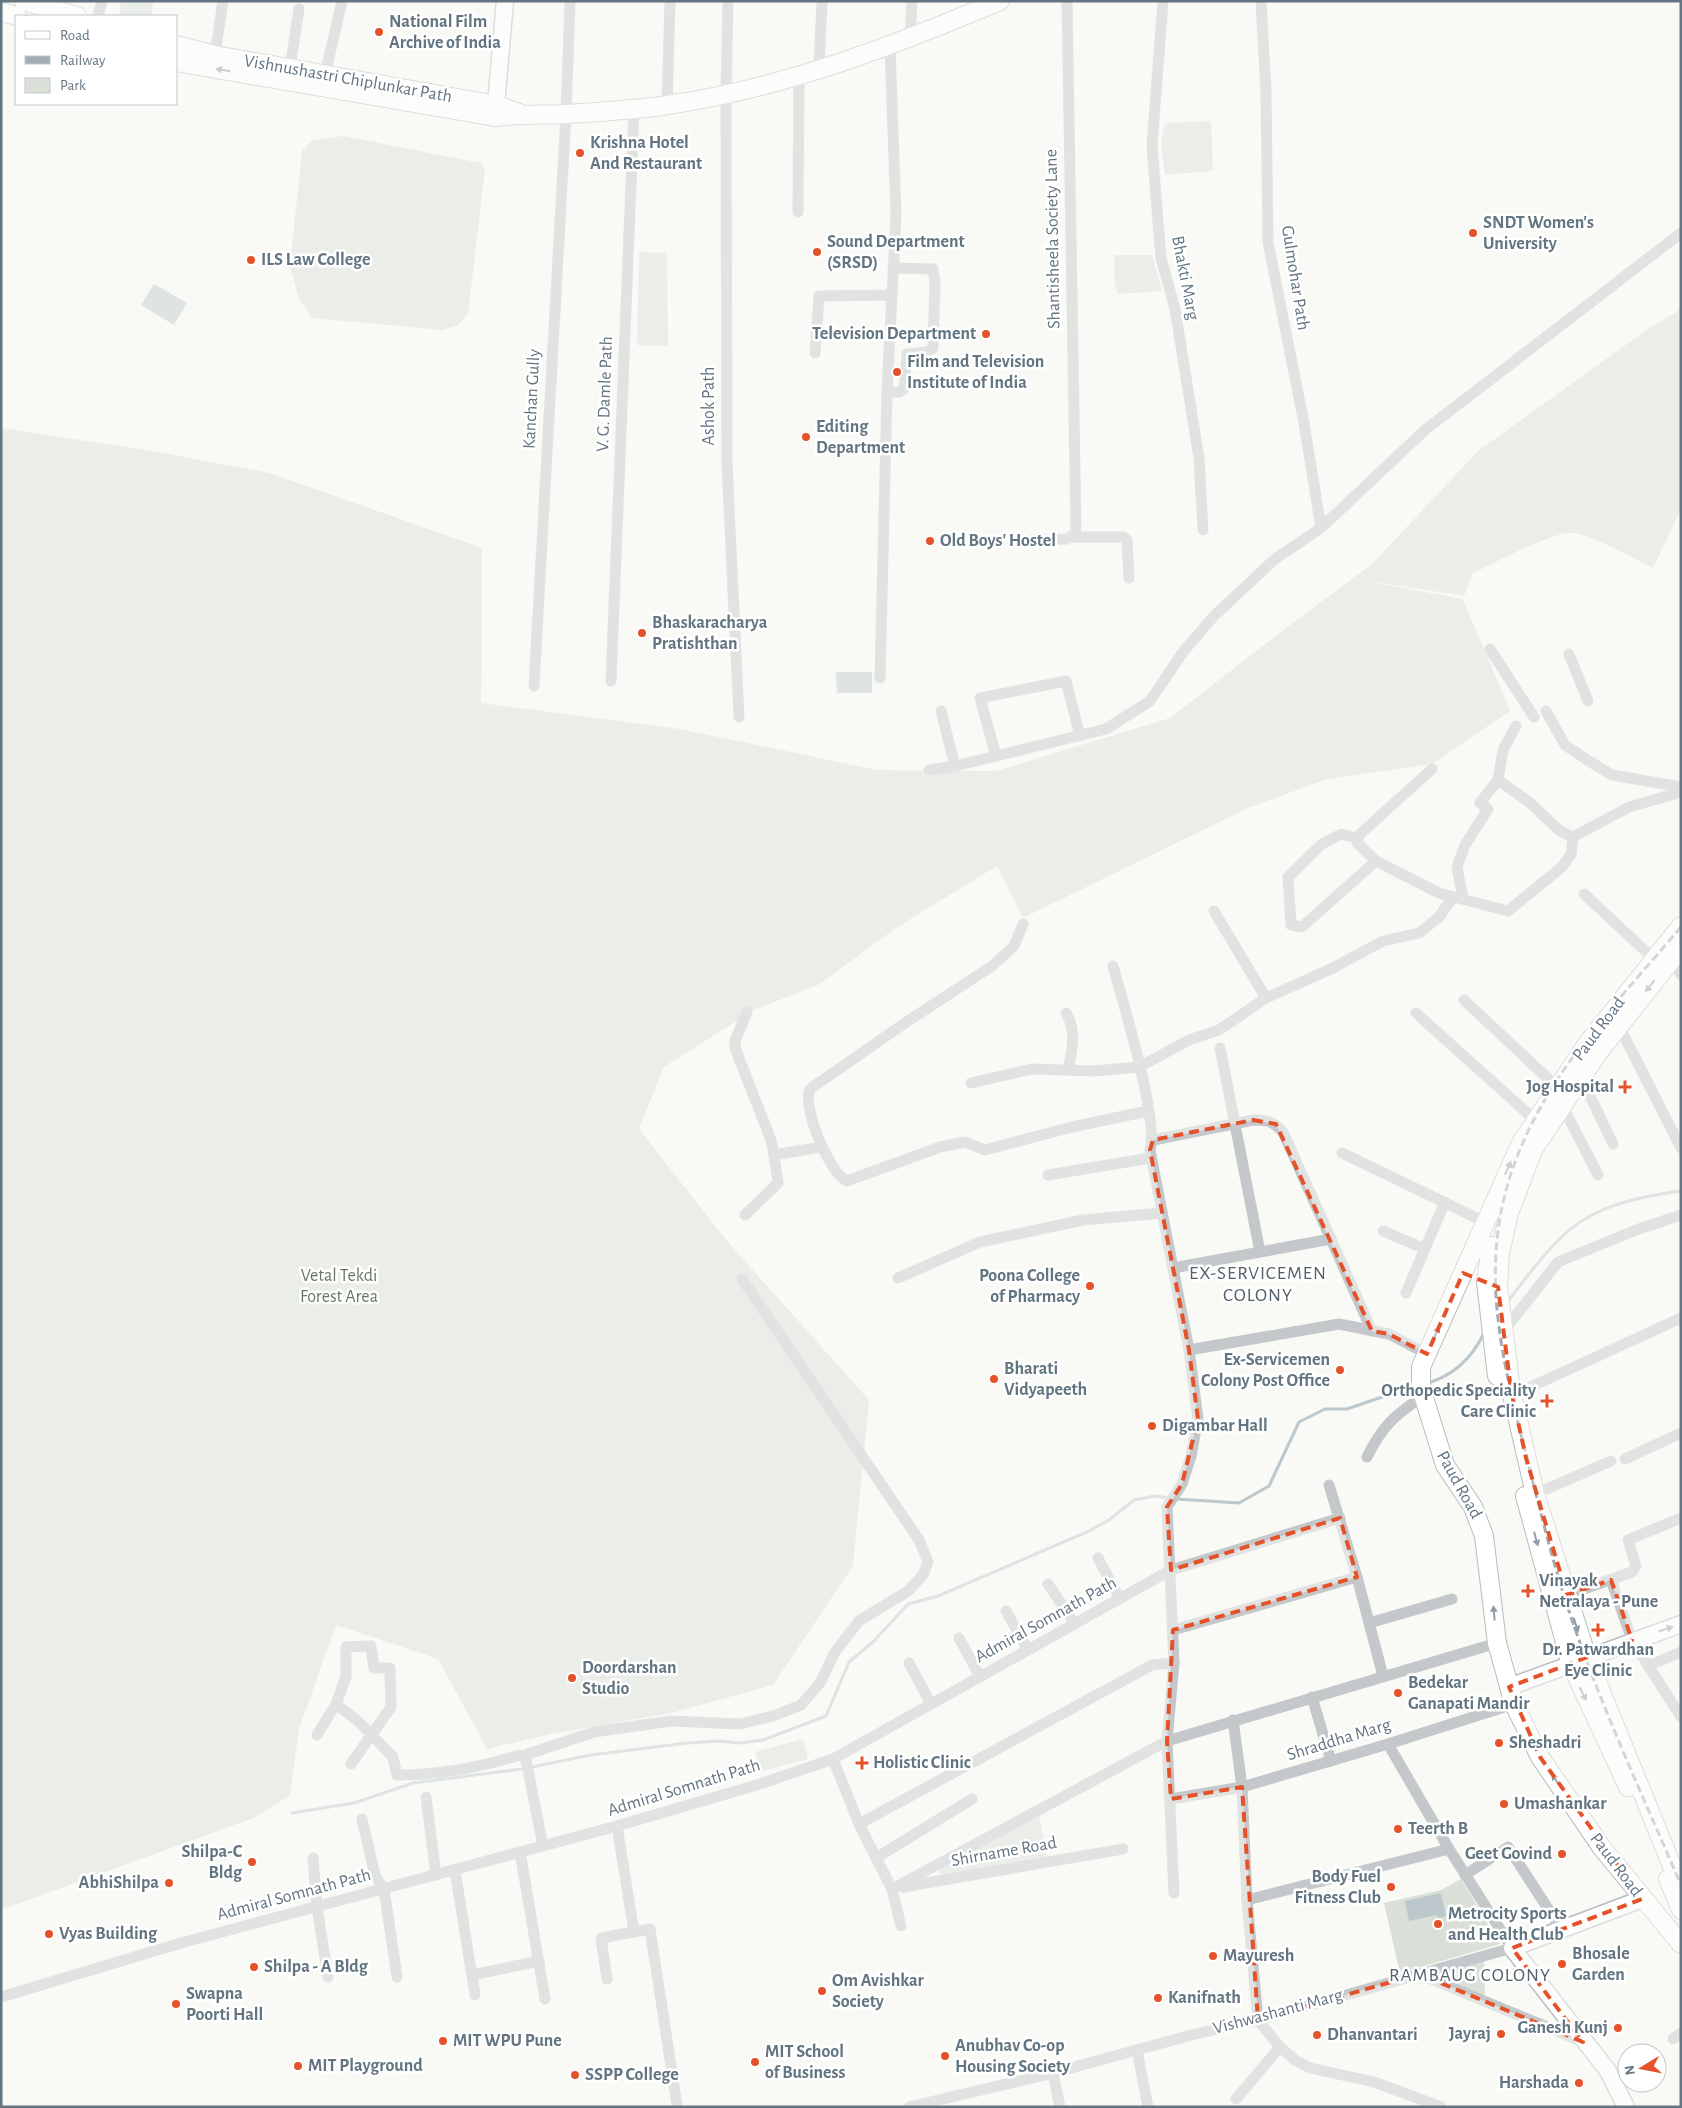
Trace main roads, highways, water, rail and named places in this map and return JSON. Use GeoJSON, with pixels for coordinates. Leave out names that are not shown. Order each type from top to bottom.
{"type":"FeatureCollection","features":[{"type":"Feature","properties":{"kind":"main road"},"geometry":{"type":"LineString","coordinates":[[24,1],[46,4],[74,15]]}},
{"type":"Feature","properties":{"kind":"main road","name":"Vishnushastri Chiplunkar Path"},"geometry":{"type":"LineString","coordinates":[[178,62],[496,111],[566,114],[634,109],[726,94],[799,75],[910,39],[1000,1]]}},
{"type":"Feature","properties":{"kind":"main road"},"geometry":{"type":"LineString","coordinates":[[1,12],[15,16]]}},
{"type":"Feature","properties":{"kind":"main road","name":"Vishnushastri Chiplunkar Path"},"geometry":{"type":"LineString","coordinates":[[178,46],[215,55],[290,68],[496,111]]}},
{"type":"Feature","properties":{"kind":"main road","name":"Paud Road"},"geometry":{"type":"LineString","coordinates":[[1681,926],[1587,1044],[1535,1120],[1509,1166],[1427,1354],[1421,1388],[1445,1465],[1480,1519],[1488,1559],[1497,1643],[1511,1696],[1540,1757],[1602,1848],[1642,1899],[1675,1923],[1681,1944]]}},
{"type":"Feature","properties":{"kind":"main road","name":"Paud Road"},"geometry":{"type":"LineString","coordinates":[[1677,953],[1581,1077],[1533,1150],[1514,1198],[1500,1253],[1494,1288],[1496,1328],[1535,1494],[1567,1595],[1579,1660],[1681,1888]]}},
{"type":"Feature","properties":{"kind":"main road"},"geometry":{"type":"LineString","coordinates":[[1463,1273],[1494,1288]]}},
{"type":"Feature","properties":{"kind":"main road"},"geometry":{"type":"LineString","coordinates":[[1496,1328],[1500,1393],[1515,1460],[1579,1660],[1681,1910]]}},
{"type":"Feature","properties":{"kind":"waterway"},"geometry":{"type":"LineString","coordinates":[[1506,1304],[1534,1267],[1578,1223],[1620,1203],[1681,1191]]}},
{"type":"Feature","properties":{"kind":"waterway"},"geometry":{"type":"LineString","coordinates":[[1428,1383],[1438,1380],[1462,1364],[1474,1350],[1484,1333]]}},
{"type":"Feature","properties":{"kind":"waterway"},"geometry":{"type":"LineString","coordinates":[[1176,1499],[1239,1503],[1269,1486],[1299,1422],[1325,1409],[1347,1409],[1414,1386]]}},
{"type":"Feature","properties":{"kind":"waterway"},"geometry":{"type":"LineString","coordinates":[[292,1813],[354,1803],[413,1783],[522,1769],[591,1755],[687,1743],[720,1741],[739,1743],[763,1740],[826,1716],[849,1662],[873,1642],[908,1604],[938,1596],[1089,1531],[1109,1520],[1134,1500],[1155,1496],[1169,1498]]}},
{"type":"Feature","properties":{"kind":"railway"},"geometry":{"type":"LineString","coordinates":[[1681,927],[1589,1035],[1568,1064],[1531,1124],[1517,1157],[1505,1196],[1498,1234],[1495,1272],[1497,1309],[1509,1384],[1562,1590],[1607,1713],[1681,1885]]}},
{"type":"Feature","properties":{"kind":"place","name":"National Film Archive of India"},"geometry":{"type":"Point","coordinates":[379,32]}},
{"type":"Feature","properties":{"kind":"place","name":"Krishna Hotel And Restaurant"},"geometry":{"type":"Point","coordinates":[580,153]}},
{"type":"Feature","properties":{"kind":"place","name":"SNDT Women's University"},"geometry":{"type":"Point","coordinates":[1473,233]}},
{"type":"Feature","properties":{"kind":"place","name":"Sound Department (SRSD)"},"geometry":{"type":"Point","coordinates":[817,252]}},
{"type":"Feature","properties":{"kind":"place","name":"ILS Law College"},"geometry":{"type":"Point","coordinates":[251,260]}},
{"type":"Feature","properties":{"kind":"place","name":"Television Department"},"geometry":{"type":"Point","coordinates":[986,334]}},
{"type":"Feature","properties":{"kind":"place","name":"Film and Television Institute of India"},"geometry":{"type":"Point","coordinates":[897,372]}},
{"type":"Feature","properties":{"kind":"place","name":"Editing Department"},"geometry":{"type":"Point","coordinates":[806,437]}},
{"type":"Feature","properties":{"kind":"place","name":"Old Boys' Hostel"},"geometry":{"type":"Point","coordinates":[930,541]}},
{"type":"Feature","properties":{"kind":"place","name":"Bhaskaracharya Pratishthan"},"geometry":{"type":"Point","coordinates":[642,633]}},
{"type":"Feature","properties":{"kind":"place","name":"Jog Hospital"},"geometry":{"type":"Point","coordinates":[1625,1087]}},
{"type":"Feature","properties":{"kind":"place","name":"Poona College of Pharmacy"},"geometry":{"type":"Point","coordinates":[1090,1286]}},
{"type":"Feature","properties":{"kind":"place","name":"Ex-Servicemen Colony Post Office"},"geometry":{"type":"Point","coordinates":[1340,1370]}},
{"type":"Feature","properties":{"kind":"place","name":"Bharati Vidyapeeth"},"geometry":{"type":"Point","coordinates":[994,1379]}},
{"type":"Feature","properties":{"kind":"place","name":"Orthopedic Speciality Care Clinic"},"geometry":{"type":"Point","coordinates":[1547,1401]}},
{"type":"Feature","properties":{"kind":"place","name":"Digambar Hall"},"geometry":{"type":"Point","coordinates":[1152,1426]}},
{"type":"Feature","properties":{"kind":"place","name":"Vinayak Netralaya - Pune"},"geometry":{"type":"Point","coordinates":[1528,1591]}},
{"type":"Feature","properties":{"kind":"place","name":"Dr. Patwardhan Eye Clinic"},"geometry":{"type":"Point","coordinates":[1598,1630]}},
{"type":"Feature","properties":{"kind":"place","name":"Doordarshan Studio"},"geometry":{"type":"Point","coordinates":[572,1678]}},
{"type":"Feature","properties":{"kind":"place","name":"Bedekar Ganapati Mandir"},"geometry":{"type":"Point","coordinates":[1398,1693]}},
{"type":"Feature","properties":{"kind":"place","name":"Sheshadri"},"geometry":{"type":"Point","coordinates":[1499,1743]}},
{"type":"Feature","properties":{"kind":"place","name":"Holistic Clinic"},"geometry":{"type":"Point","coordinates":[862,1763]}},
{"type":"Feature","properties":{"kind":"place","name":"Umashankar"},"geometry":{"type":"Point","coordinates":[1504,1804]}},
{"type":"Feature","properties":{"kind":"place","name":"Teerth B"},"geometry":{"type":"Point","coordinates":[1398,1829]}},
{"type":"Feature","properties":{"kind":"place","name":"Geet Govind"},"geometry":{"type":"Point","coordinates":[1562,1854]}},
{"type":"Feature","properties":{"kind":"place","name":"Shilpa-C Bldg"},"geometry":{"type":"Point","coordinates":[252,1862]}},
{"type":"Feature","properties":{"kind":"place","name":"AbhiShilpa"},"geometry":{"type":"Point","coordinates":[169,1883]}},
{"type":"Feature","properties":{"kind":"place","name":"Body Fuel Fitness Club"},"geometry":{"type":"Point","coordinates":[1391,1887]}},
{"type":"Feature","properties":{"kind":"place","name":"Metrocity Sports and Health Club"},"geometry":{"type":"Point","coordinates":[1438,1924]}},
{"type":"Feature","properties":{"kind":"place","name":"Vyas Building"},"geometry":{"type":"Point","coordinates":[49,1934]}},
{"type":"Feature","properties":{"kind":"place","name":"Mayuresh"},"geometry":{"type":"Point","coordinates":[1213,1956]}},
{"type":"Feature","properties":{"kind":"place","name":"Bhosale Garden"},"geometry":{"type":"Point","coordinates":[1562,1964]}},
{"type":"Feature","properties":{"kind":"place","name":"Shilpa - A Bldg"},"geometry":{"type":"Point","coordinates":[254,1967]}},
{"type":"Feature","properties":{"kind":"place","name":"Om Avishkar Society"},"geometry":{"type":"Point","coordinates":[822,1991]}},
{"type":"Feature","properties":{"kind":"place","name":"Kanifnath"},"geometry":{"type":"Point","coordinates":[1158,1998]}},
{"type":"Feature","properties":{"kind":"place","name":"Swapna Poorti Hall"},"geometry":{"type":"Point","coordinates":[176,2004]}},
{"type":"Feature","properties":{"kind":"place","name":"Ganesh Kunj"},"geometry":{"type":"Point","coordinates":[1618,2028]}},
{"type":"Feature","properties":{"kind":"place","name":"Jayraj"},"geometry":{"type":"Point","coordinates":[1501,2034]}},
{"type":"Feature","properties":{"kind":"place","name":"Dhanvantari"},"geometry":{"type":"Point","coordinates":[1317,2035]}},
{"type":"Feature","properties":{"kind":"place","name":"MIT WPU Pune"},"geometry":{"type":"Point","coordinates":[443,2041]}},
{"type":"Feature","properties":{"kind":"place","name":"Anubhav Co-op Housing Society"},"geometry":{"type":"Point","coordinates":[945,2056]}},
{"type":"Feature","properties":{"kind":"place","name":"MIT School of Business"},"geometry":{"type":"Point","coordinates":[755,2062]}},
{"type":"Feature","properties":{"kind":"place","name":"MIT Playground"},"geometry":{"type":"Point","coordinates":[298,2066]}},
{"type":"Feature","properties":{"kind":"place","name":"SSPP College"},"geometry":{"type":"Point","coordinates":[575,2075]}},
{"type":"Feature","properties":{"kind":"place","name":"Harshada"},"geometry":{"type":"Point","coordinates":[1579,2083]}},
{"type":"Feature","properties":{"kind":"district","name":"EX-SERVICEMEN COLONY"},"geometry":{"type":"Point","coordinates":[1258,1284]}},
{"type":"Feature","properties":{"kind":"district","name":"RAMBAUG COLONY"},"geometry":{"type":"Point","coordinates":[1470,1975]}},
{"type":"Feature","properties":{"kind":"park label","name":"Vetal Tekdi Forest Area"},"geometry":{"type":"Point","coordinates":[339,1286]}}]}
